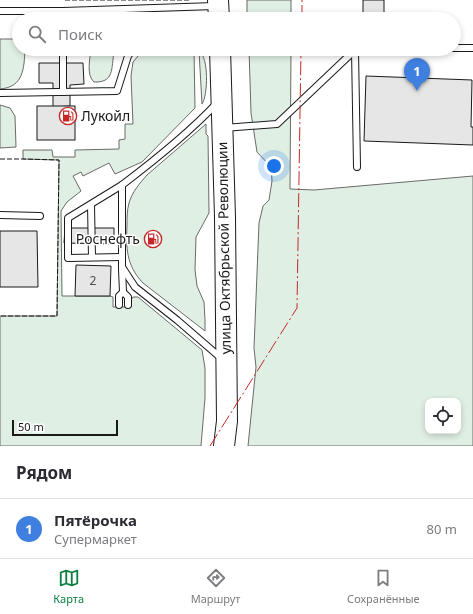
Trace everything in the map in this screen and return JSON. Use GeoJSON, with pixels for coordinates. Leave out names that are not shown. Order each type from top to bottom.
{"type":"FeatureCollection","features":[{"type":"Feature","properties":{"kind":"main road","name":"улица Октябрьской Революции"},"geometry":{"type":"LineString","coordinates":[[220,56],[220,99],[225,216],[226,421],[224,446]]}},
{"type":"Feature","properties":{"kind":"lane"},"geometry":{"type":"LineString","coordinates":[[0,11],[219,8]]}},
{"type":"Feature","properties":{"kind":"lane"},"geometry":{"type":"LineString","coordinates":[[461,48],[473,48]]}},
{"type":"Feature","properties":{"kind":"lane"},"geometry":{"type":"LineString","coordinates":[[63,56],[63,92]]}},
{"type":"Feature","properties":{"kind":"lane"},"geometry":{"type":"LineString","coordinates":[[0,93],[117,91],[128,56]]}},
{"type":"Feature","properties":{"kind":"lane"},"geometry":{"type":"LineString","coordinates":[[222,128],[277,124],[349,56]]}},
{"type":"Feature","properties":{"kind":"lane"},"geometry":{"type":"LineString","coordinates":[[355,56],[357,167]]}},
{"type":"Feature","properties":{"kind":"lane"},"geometry":{"type":"LineString","coordinates":[[122,257],[68,258],[68,218],[122,185],[148,166],[200,121],[220,99]]}},
{"type":"Feature","properties":{"kind":"lane"},"geometry":{"type":"LineString","coordinates":[[119,305],[119,296],[122,292],[122,185]]}},
{"type":"Feature","properties":{"kind":"lane"},"geometry":{"type":"LineString","coordinates":[[91,204],[92,257]]}},
{"type":"Feature","properties":{"kind":"lane"},"geometry":{"type":"LineString","coordinates":[[0,215],[40,216]]}},
{"type":"Feature","properties":{"kind":"lane"},"geometry":{"type":"LineString","coordinates":[[122,267],[135,287],[200,339],[225,362]]}},
{"type":"Feature","properties":{"kind":"lane"},"geometry":{"type":"LineString","coordinates":[[122,292],[128,297],[128,305]]}},
{"type":"Feature","properties":{"kind":"green space"},"geometry":{"type":"Polygon","coordinates":[[[247,0],[291,0],[291,12],[247,12],[247,0]]]}},
{"type":"Feature","properties":{"kind":"green space"},"geometry":{"type":"Polygon","coordinates":[[[0,39],[12,39],[12,56],[24,56],[23,69],[14,85],[0,89],[0,39]]]}},
{"type":"Feature","properties":{"kind":"green space"},"geometry":{"type":"Polygon","coordinates":[[[90,56],[114,56],[111,72],[106,79],[94,82],[90,75],[90,56]]]}},
{"type":"Feature","properties":{"kind":"green space"},"geometry":{"type":"Polygon","coordinates":[[[138,56],[194,56],[195,108],[142,162],[115,174],[109,163],[83,176],[81,172],[73,176],[81,191],[67,202],[61,211],[62,296],[110,296],[113,297],[113,307],[131,307],[131,300],[133,297],[138,297],[202,350],[205,368],[205,398],[201,446],[0,446],[0,316],[57,316],[59,160],[23,159],[23,150],[52,150],[53,157],[75,157],[75,150],[119,149],[119,140],[125,139],[125,124],[133,124],[131,76],[133,62],[138,56]]]}},
{"type":"Feature","properties":{"kind":"green space"},"geometry":{"type":"Polygon","coordinates":[[[199,56],[202,56],[206,68],[206,85],[202,104],[199,56]]]}},
{"type":"Feature","properties":{"kind":"green space"},"geometry":{"type":"Polygon","coordinates":[[[249,56],[291,56],[290,189],[314,190],[473,176],[473,446],[248,446],[256,367],[254,348],[259,223],[263,206],[269,200],[272,181],[271,167],[257,152],[251,113],[249,56]]]}},
{"type":"Feature","properties":{"kind":"green space"},"geometry":{"type":"Polygon","coordinates":[[[0,105],[10,108],[15,116],[16,147],[0,148],[0,105]]]}},
{"type":"Feature","properties":{"kind":"green space"},"geometry":{"type":"Polygon","coordinates":[[[206,124],[206,134],[208,136],[209,213],[196,237],[195,270],[197,286],[204,302],[205,331],[143,283],[133,270],[127,249],[127,214],[132,195],[147,175],[206,124]]]}},
{"type":"Feature","properties":{"kind":"building"},"geometry":{"type":"Polygon","coordinates":[[[363,0],[384,0],[384,12],[363,12],[363,0]]]}},
{"type":"Feature","properties":{"kind":"building"},"geometry":{"type":"Polygon","coordinates":[[[39,63],[83,63],[84,84],[70,85],[70,106],[53,107],[53,83],[39,83],[39,63]]]}},
{"type":"Feature","properties":{"kind":"building"},"geometry":{"type":"Polygon","coordinates":[[[366,76],[472,80],[471,127],[473,127],[473,145],[364,141],[366,76]]]}},
{"type":"Feature","properties":{"kind":"building"},"geometry":{"type":"Polygon","coordinates":[[[37,106],[75,106],[75,140],[37,140],[37,106]]]}},
{"type":"Feature","properties":{"kind":"building"},"geometry":{"type":"Polygon","coordinates":[[[65,228],[114,228],[114,244],[64,243],[65,228]]]}},
{"type":"Feature","properties":{"kind":"building"},"geometry":{"type":"Polygon","coordinates":[[[0,231],[37,231],[38,287],[0,287],[0,231]]]}},
{"type":"Feature","properties":{"kind":"building"},"geometry":{"type":"Polygon","coordinates":[[[76,265],[111,266],[110,296],[75,296],[76,265]]]}},
{"type":"Feature","properties":{"kind":"fence"},"geometry":{"type":"LineString","coordinates":[[65,0],[191,0]]}},
{"type":"Feature","properties":{"kind":"fence"},"geometry":{"type":"LineString","coordinates":[[0,159],[59,160],[57,316],[0,316]]}},
{"type":"Feature","properties":{"kind":"power"},"geometry":{"type":"LineString","coordinates":[[302,0],[302,12]]}},
{"type":"Feature","properties":{"kind":"power"},"geometry":{"type":"LineString","coordinates":[[210,446],[297,308],[301,56]]}},
{"type":"Feature","properties":{"kind":"place","name":"Пятёрочка"},"geometry":{"type":"Point","coordinates":[417,91]}},
{"type":"Feature","properties":{"kind":"place","name":"Лукойл"},"geometry":{"type":"Point","coordinates":[68,116]}},
{"type":"Feature","properties":{"kind":"place","name":"Роснефть"},"geometry":{"type":"Point","coordinates":[153,239]}}]}
